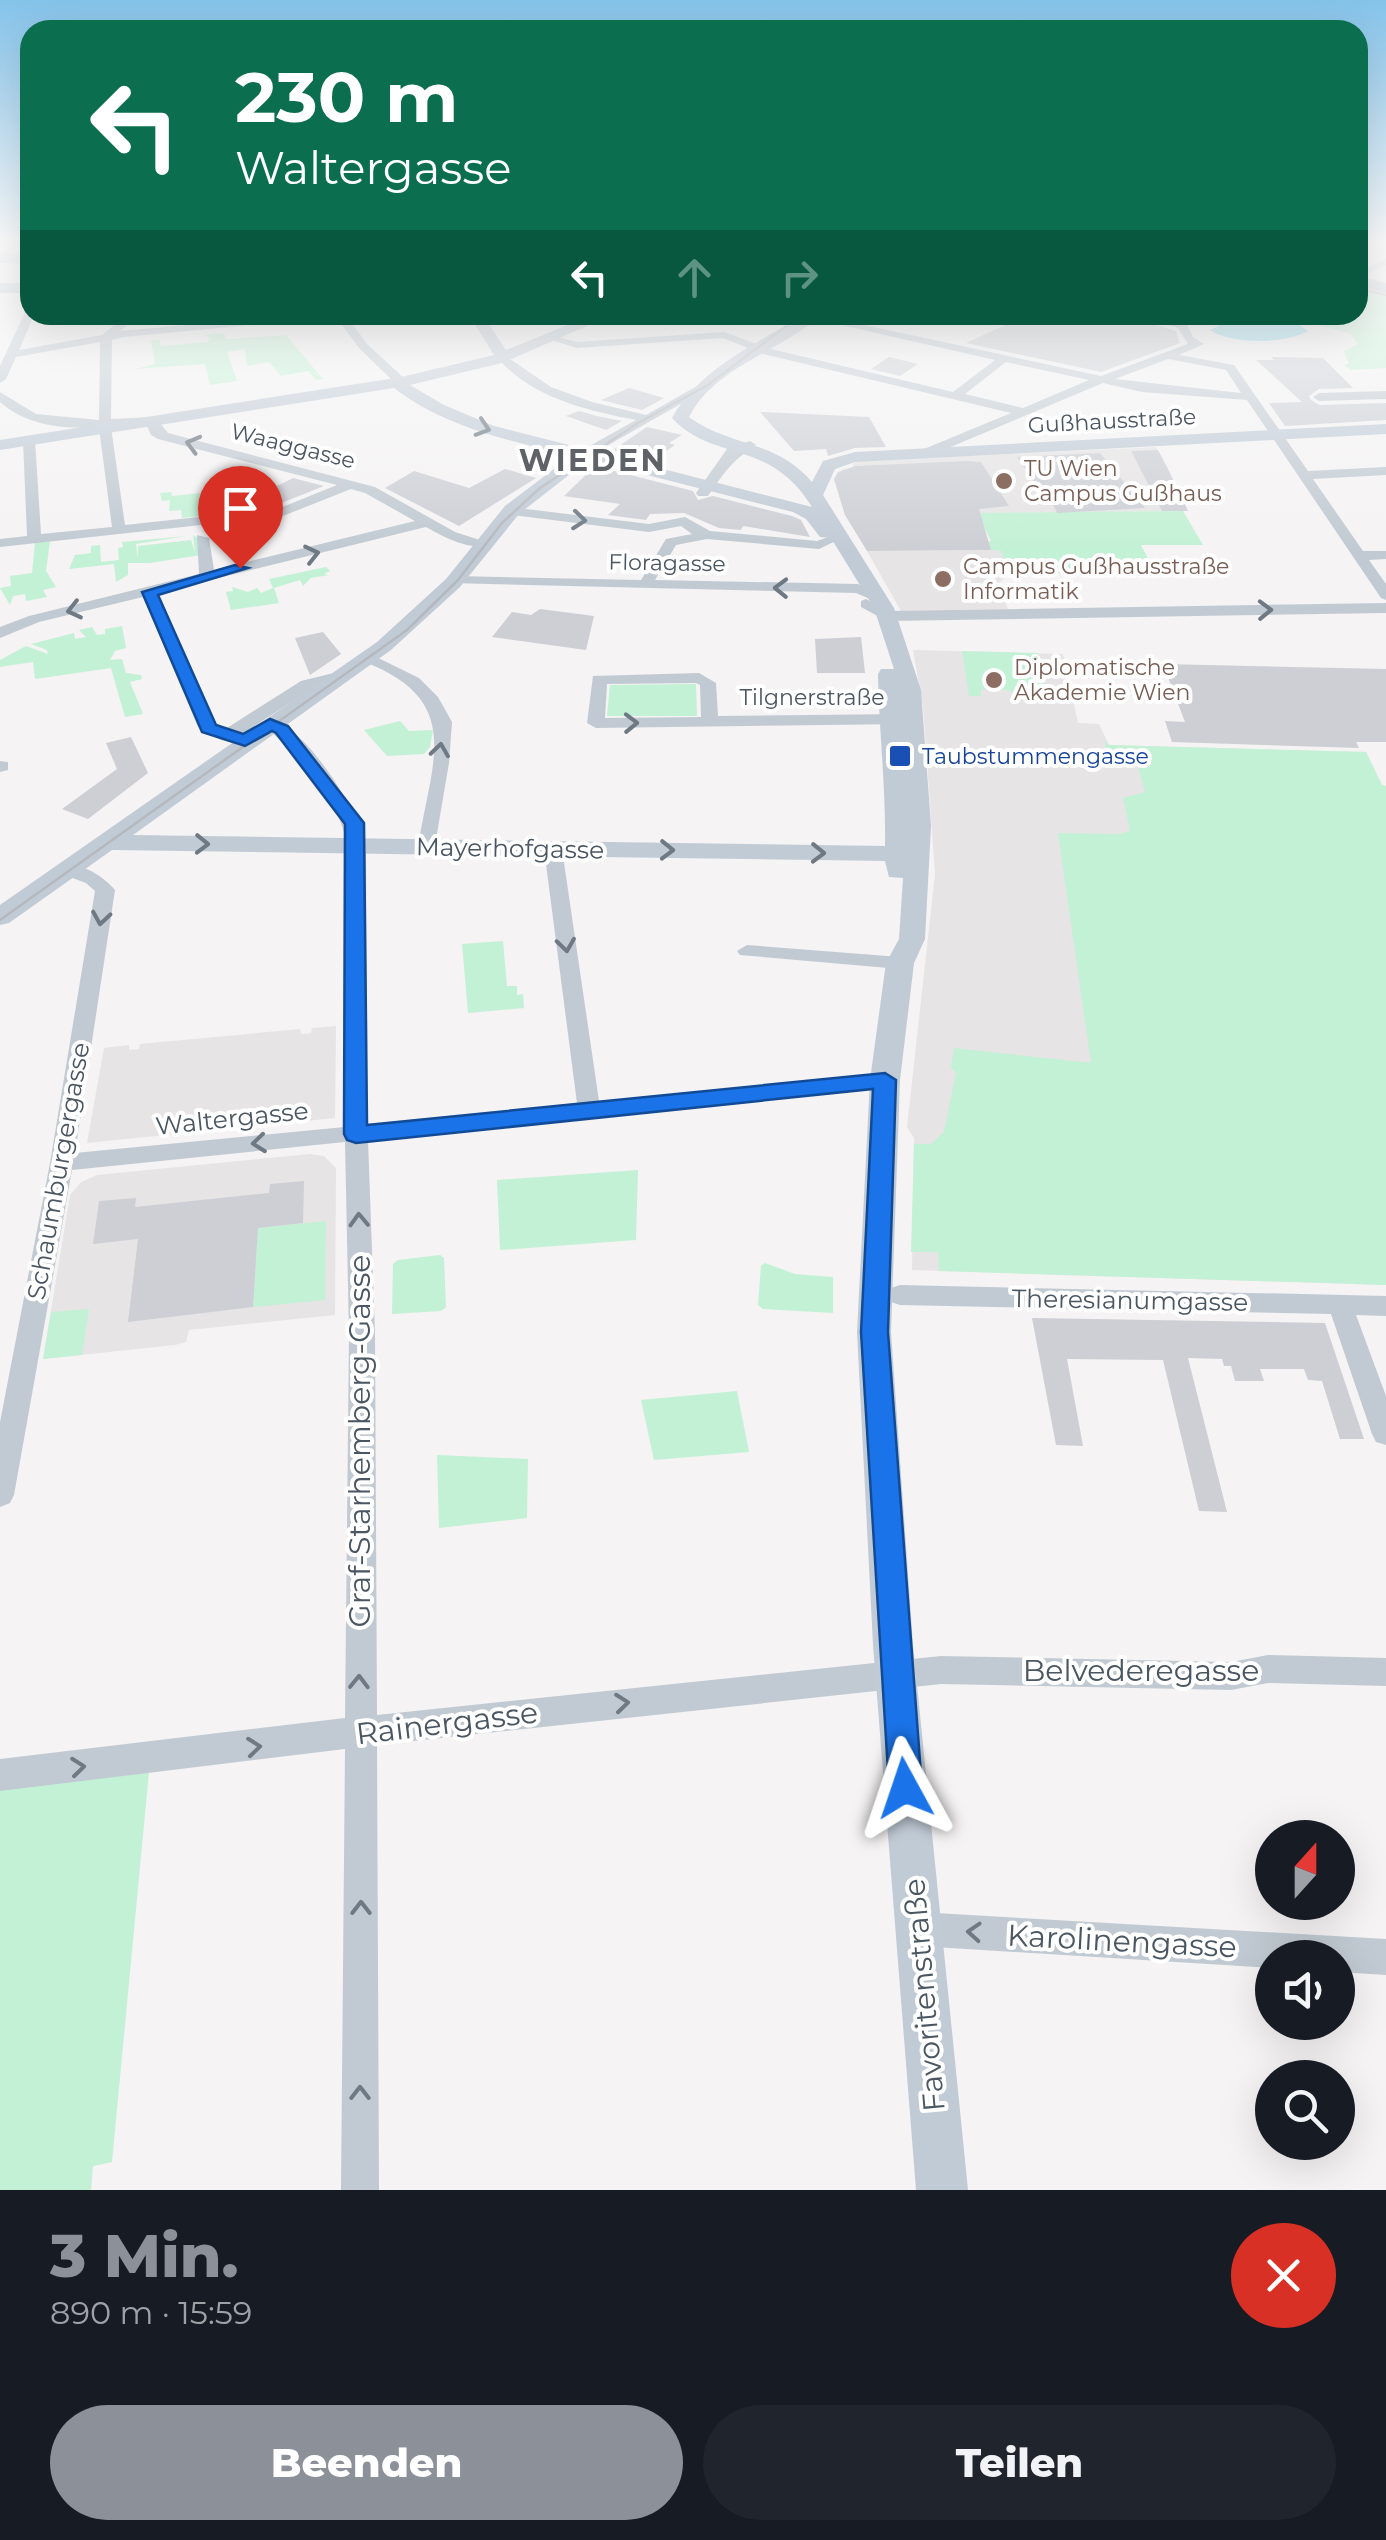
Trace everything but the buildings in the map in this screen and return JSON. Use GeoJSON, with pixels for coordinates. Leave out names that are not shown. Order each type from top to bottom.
{"type":"FeatureCollection","features":[{"type":"Feature","properties":{"kind":"main road"},"geometry":{"type":"LineString","coordinates":[[496,345],[504,357]]}},
{"type":"Feature","properties":{"kind":"main road"},"geometry":{"type":"LineString","coordinates":[[0,445],[400,382],[504,357],[533,345]]}},
{"type":"Feature","properties":{"kind":"main road"},"geometry":{"type":"LineString","coordinates":[[708,385],[760,345]]}},
{"type":"Feature","properties":{"kind":"main road"},"geometry":{"type":"LineString","coordinates":[[400,382],[403,388],[464,421],[702,494],[778,501],[814,495]]}},
{"type":"Feature","properties":{"kind":"main road","name":"Favoritenstraße"},"geometry":{"type":"LineString","coordinates":[[708,385],[680,413],[683,423],[750,445],[790,468],[814,495],[872,601],[902,719],[920,826],[907,854],[912,940],[900,963],[885,1080],[887,1294],[895,1674],[942,2190]]}},
{"type":"Feature","properties":{"kind":"main road","name":"Gußhausstraße"},"geometry":{"type":"LineString","coordinates":[[814,495],[823,470],[840,459],[1386,430]]}},
{"type":"Feature","properties":{"kind":"main road"},"geometry":{"type":"LineString","coordinates":[[0,916],[104,842],[236,738],[270,724],[368,658],[455,580],[510,512],[582,456]]}},
{"type":"Feature","properties":{"kind":"main road","name":"Favoritenstraße"},"geometry":{"type":"LineString","coordinates":[[778,501],[813,515],[872,601]]}},
{"type":"Feature","properties":{"kind":"main road","name":"Mayerhofgasse"},"geometry":{"type":"LineString","coordinates":[[104,842],[907,854]]}},
{"type":"Feature","properties":{"kind":"street"},"geometry":{"type":"LineString","coordinates":[[0,380],[17,345]]}},
{"type":"Feature","properties":{"kind":"street"},"geometry":{"type":"LineString","coordinates":[[14,354],[65,345]]}},
{"type":"Feature","properties":{"kind":"street"},"geometry":{"type":"LineString","coordinates":[[106,345],[105,426],[119,529]]}},
{"type":"Feature","properties":{"kind":"street"},"geometry":{"type":"LineString","coordinates":[[361,345],[400,382]]}},
{"type":"Feature","properties":{"kind":"street"},"geometry":{"type":"LineString","coordinates":[[752,345],[1024,412]]}},
{"type":"Feature","properties":{"kind":"street"},"geometry":{"type":"LineString","coordinates":[[937,345],[1170,392],[1251,397]]}},
{"type":"Feature","properties":{"kind":"street"},"geometry":{"type":"LineString","coordinates":[[929,452],[1098,380],[1169,358],[1196,345]]}},
{"type":"Feature","properties":{"kind":"street"},"geometry":{"type":"LineString","coordinates":[[504,357],[517,371],[548,389],[643,418]]}},
{"type":"Feature","properties":{"kind":"street"},"geometry":{"type":"LineString","coordinates":[[1169,358],[1230,368],[1386,595]]}},
{"type":"Feature","properties":{"kind":"street"},"geometry":{"type":"LineString","coordinates":[[955,396],[1002,360]]}},
{"type":"Feature","properties":{"kind":"street"},"geometry":{"type":"LineString","coordinates":[[582,456],[643,418],[708,385]]}},
{"type":"Feature","properties":{"kind":"street"},"geometry":{"type":"LineString","coordinates":[[0,396],[24,415],[59,423],[105,426]]}},
{"type":"Feature","properties":{"kind":"street"},"geometry":{"type":"LineString","coordinates":[[1319,398],[1380,396]]}},
{"type":"Feature","properties":{"kind":"street","name":"Waaggasse"},"geometry":{"type":"LineString","coordinates":[[151,420],[156,432],[163,436],[376,492],[450,536],[482,543]]}},
{"type":"Feature","properties":{"kind":"street"},"geometry":{"type":"LineString","coordinates":[[30,440],[34,539]]}},
{"type":"Feature","properties":{"kind":"street"},"geometry":{"type":"LineString","coordinates":[[648,528],[685,521],[732,452],[750,445]]}},
{"type":"Feature","properties":{"kind":"street"},"geometry":{"type":"LineString","coordinates":[[1305,475],[1386,471]]}},
{"type":"Feature","properties":{"kind":"street"},"geometry":{"type":"LineString","coordinates":[[0,543],[119,529],[201,531],[282,512],[351,484]]}},
{"type":"Feature","properties":{"kind":"street"},"geometry":{"type":"LineString","coordinates":[[510,512],[648,528],[663,532],[672,542]]}},
{"type":"Feature","properties":{"kind":"street"},"geometry":{"type":"LineString","coordinates":[[685,521],[690,528],[707,535]]}},
{"type":"Feature","properties":{"kind":"street"},"geometry":{"type":"LineString","coordinates":[[0,633],[34,619],[430,522]]}},
{"type":"Feature","properties":{"kind":"street"},"geometry":{"type":"LineString","coordinates":[[201,531],[207,577]]}},
{"type":"Feature","properties":{"kind":"street"},"geometry":{"type":"LineString","coordinates":[[645,585],[672,542],[707,535],[819,545],[831,540]]}},
{"type":"Feature","properties":{"kind":"street"},"geometry":{"type":"LineString","coordinates":[[1359,556],[1386,555]]}},
{"type":"Feature","properties":{"kind":"street","name":"Floragasse"},"geometry":{"type":"LineString","coordinates":[[455,580],[645,585],[872,601]]}},
{"type":"Feature","properties":{"kind":"street"},"geometry":{"type":"LineString","coordinates":[[149,592],[206,724],[236,738],[307,684],[346,675]]}},
{"type":"Feature","properties":{"kind":"street"},"geometry":{"type":"LineString","coordinates":[[872,601],[1386,608]]}},
{"type":"Feature","properties":{"kind":"street"},"geometry":{"type":"LineString","coordinates":[[368,658],[391,667],[431,698],[444,724],[427,847]]}},
{"type":"Feature","properties":{"kind":"street","name":"Tilgnerstraße"},"geometry":{"type":"LineString","coordinates":[[710,720],[708,683],[699,678],[600,679],[596,723],[902,719]]}},
{"type":"Feature","properties":{"kind":"street","name":"Graf-Starhemberg-Gasse"},"geometry":{"type":"LineString","coordinates":[[270,724],[282,729],[338,798],[354,823],[357,847],[356,1134],[362,1333],[360,2190]]}},
{"type":"Feature","properties":{"kind":"street"},"geometry":{"type":"LineString","coordinates":[[553,848],[589,1110]]}},
{"type":"Feature","properties":{"kind":"street","name":"Schaumburgergasse"},"geometry":{"type":"LineString","coordinates":[[0,1495],[62,1163],[105,890],[93,880],[66,869]]}},
{"type":"Feature","properties":{"kind":"street"},"geometry":{"type":"LineString","coordinates":[[747,951],[900,963]]}},
{"type":"Feature","properties":{"kind":"street","name":"Waltergasse"},"geometry":{"type":"LineString","coordinates":[[62,1163],[885,1080]]}},
{"type":"Feature","properties":{"kind":"street","name":"Theresianumgasse"},"geometry":{"type":"LineString","coordinates":[[887,1294],[1386,1306]]}},
{"type":"Feature","properties":{"kind":"street"},"geometry":{"type":"LineString","coordinates":[[1340,1305],[1386,1434]]}},
{"type":"Feature","properties":{"kind":"street","name":"Belvederegasse"},"geometry":{"type":"LineString","coordinates":[[895,1674],[941,1670],[1231,1676],[1268,1669],[1386,1672]]}},
{"type":"Feature","properties":{"kind":"street","name":"Rainergasse"},"geometry":{"type":"LineString","coordinates":[[0,1776],[895,1674]]}},
{"type":"Feature","properties":{"kind":"street","name":"Karolinengasse"},"geometry":{"type":"LineString","coordinates":[[918,1929],[1386,1957]]}},
{"type":"Feature","properties":{"kind":"shaded area","name":"TU Wien Campus Gußhaus"},"geometry":{"type":"Polygon","coordinates":[[[1156,447],[1188,511],[845,515],[834,478],[845,478],[842,469],[864,461],[1156,447]]]}},
{"type":"Feature","properties":{"kind":"shaded area","name":"Campus Gußhausstraße Informatik"},"geometry":{"type":"Polygon","coordinates":[[[1000,550],[1010,574],[998,583],[1008,609],[901,611],[867,551],[1000,550]]]}},
{"type":"Feature","properties":{"kind":"shaded area"},"geometry":{"type":"Polygon","coordinates":[[[913,650],[1063,654],[1078,723],[1099,724],[1109,745],[1366,752],[1386,786],[1386,1285],[912,1270],[914,1138],[907,1127],[935,874],[923,706],[913,650]]]}},
{"type":"Feature","properties":{"kind":"shaded area"},"geometry":{"type":"Polygon","coordinates":[[[336,1026],[335,1118],[87,1143],[104,1048],[129,1045],[129,1050],[139,1049],[140,1044],[300,1029],[301,1034],[311,1033],[312,1028],[336,1026]]]}},
{"type":"Feature","properties":{"kind":"shaded area"},"geometry":{"type":"Polygon","coordinates":[[[310,1154],[324,1156],[336,1168],[335,1315],[189,1330],[186,1342],[175,1345],[43,1359],[70,1195],[81,1182],[97,1175],[310,1154]]]}},
{"type":"Feature","properties":{"kind":"green space"},"geometry":{"type":"Polygon","coordinates":[[[152,345],[295,345],[323,379],[316,380],[308,371],[281,376],[269,362],[247,366],[245,349],[227,352],[237,381],[210,385],[205,364],[136,369],[155,364],[152,345]]]}},
{"type":"Feature","properties":{"kind":"green space"},"geometry":{"type":"Polygon","coordinates":[[[1356,345],[1386,345],[1386,368],[1351,370],[1344,365],[1349,364],[1344,351],[1356,345]]]}},
{"type":"Feature","properties":{"kind":"green space"},"geometry":{"type":"Polygon","coordinates":[[[171,492],[172,496],[209,492],[220,514],[182,518],[181,510],[169,511],[170,500],[162,501],[160,493],[171,492]]]}},
{"type":"Feature","properties":{"kind":"green space"},"geometry":{"type":"Polygon","coordinates":[[[1183,511],[1203,545],[1141,545],[1155,572],[1010,574],[1000,550],[991,550],[991,541],[977,513],[1183,511]]]}},
{"type":"Feature","properties":{"kind":"green space"},"geometry":{"type":"Polygon","coordinates":[[[193,535],[198,538],[201,555],[128,563],[128,575],[116,582],[114,564],[69,569],[75,555],[91,553],[91,546],[100,545],[101,562],[119,560],[122,542],[187,536],[136,544],[138,558],[138,546],[191,540],[195,552],[193,535]]]}},
{"type":"Feature","properties":{"kind":"green space"},"geometry":{"type":"Polygon","coordinates":[[[50,541],[46,571],[56,587],[43,590],[47,597],[26,601],[25,594],[13,596],[10,605],[0,588],[11,586],[10,576],[32,573],[35,543],[50,541]]]}},
{"type":"Feature","properties":{"kind":"green space"},"geometry":{"type":"Polygon","coordinates":[[[326,567],[330,571],[324,574],[329,575],[311,578],[303,586],[300,580],[274,588],[279,603],[231,610],[226,592],[233,591],[232,587],[248,592],[257,588],[261,593],[273,588],[269,579],[326,567]]]}},
{"type":"Feature","properties":{"kind":"green space"},"geometry":{"type":"Polygon","coordinates":[[[122,626],[126,648],[115,651],[110,660],[122,659],[126,673],[141,675],[142,679],[130,682],[143,714],[125,717],[111,668],[35,679],[33,662],[0,667],[0,660],[26,646],[48,654],[31,644],[74,633],[75,639],[86,637],[79,630],[92,627],[97,635],[122,626]]]}},
{"type":"Feature","properties":{"kind":"green space"},"geometry":{"type":"Polygon","coordinates":[[[962,651],[1038,653],[1045,685],[1059,692],[1013,694],[1009,690],[981,689],[981,696],[969,696],[962,651]]]}},
{"type":"Feature","properties":{"kind":"green space"},"geometry":{"type":"Polygon","coordinates":[[[696,684],[697,716],[607,716],[610,685],[696,684]]]}},
{"type":"Feature","properties":{"kind":"green space"},"geometry":{"type":"Polygon","coordinates":[[[400,721],[409,731],[433,730],[430,747],[424,754],[387,756],[364,730],[400,721]]]}},
{"type":"Feature","properties":{"kind":"green space"},"geometry":{"type":"Polygon","coordinates":[[[1104,740],[1109,745],[1366,752],[1386,786],[1386,1285],[939,1271],[938,1252],[911,1252],[914,1144],[931,1144],[944,1132],[956,1072],[951,1068],[954,1048],[1091,1063],[1058,833],[1130,831],[1123,798],[1145,792],[1136,760],[1108,754],[1104,740]]]}},
{"type":"Feature","properties":{"kind":"green space"},"geometry":{"type":"Polygon","coordinates":[[[503,941],[507,986],[517,986],[517,995],[523,994],[524,1008],[468,1013],[462,944],[503,941]]]}},
{"type":"Feature","properties":{"kind":"green space"},"geometry":{"type":"Polygon","coordinates":[[[638,1170],[636,1240],[500,1250],[497,1180],[638,1170]]]}},
{"type":"Feature","properties":{"kind":"green space"},"geometry":{"type":"Polygon","coordinates":[[[326,1221],[325,1300],[253,1307],[258,1228],[326,1221]]]}},
{"type":"Feature","properties":{"kind":"green space"},"geometry":{"type":"Polygon","coordinates":[[[440,1255],[444,1258],[446,1307],[441,1311],[392,1314],[393,1264],[440,1255]]]}},
{"type":"Feature","properties":{"kind":"green space"},"geometry":{"type":"Polygon","coordinates":[[[765,1263],[795,1274],[833,1277],[833,1313],[763,1309],[758,1305],[761,1266],[765,1263]]]}},
{"type":"Feature","properties":{"kind":"green space"},"geometry":{"type":"Polygon","coordinates":[[[89,1309],[82,1355],[43,1359],[51,1312],[89,1309]]]}},
{"type":"Feature","properties":{"kind":"green space"},"geometry":{"type":"Polygon","coordinates":[[[737,1391],[749,1452],[654,1460],[641,1400],[737,1391]]]}},
{"type":"Feature","properties":{"kind":"green space"},"geometry":{"type":"Polygon","coordinates":[[[437,1455],[528,1459],[527,1518],[439,1528],[437,1455]]]}},
{"type":"Feature","properties":{"kind":"green space"},"geometry":{"type":"Polygon","coordinates":[[[149,1772],[112,2162],[93,2166],[91,2190],[0,2190],[0,1790],[149,1772]]]}},
{"type":"Feature","properties":{"kind":"tram line"},"geometry":{"type":"LineString","coordinates":[[0,920],[407,630],[458,580],[502,523],[540,488],[638,423],[708,385],[761,345]]}},
{"type":"Feature","properties":{"kind":"place","name":"TU Wien Campus Gußhaus"},"geometry":{"type":"Point","coordinates":[1004,481]}},
{"type":"Feature","properties":{"kind":"place","name":"Campus Gußhausstraße Informatik"},"geometry":{"type":"Point","coordinates":[943,579]}},
{"type":"Feature","properties":{"kind":"place","name":"Diplomatische Akademie Wien"},"geometry":{"type":"Point","coordinates":[994,680]}},
{"type":"Feature","properties":{"kind":"place","name":"Taubstummengasse"},"geometry":{"type":"Point","coordinates":[900,756]}},
{"type":"Feature","properties":{"kind":"district","name":"WIEDEN"},"geometry":{"type":"Point","coordinates":[593,460]}},
{"type":"Feature","properties":{"kind":"route"},"geometry":{"type":"LineString","coordinates":[[240,568],[149,592],[208,729],[245,741],[270,724],[282,729],[354,823],[356,1134],[885,1080],[874,1332],[905,1788]]}}]}
